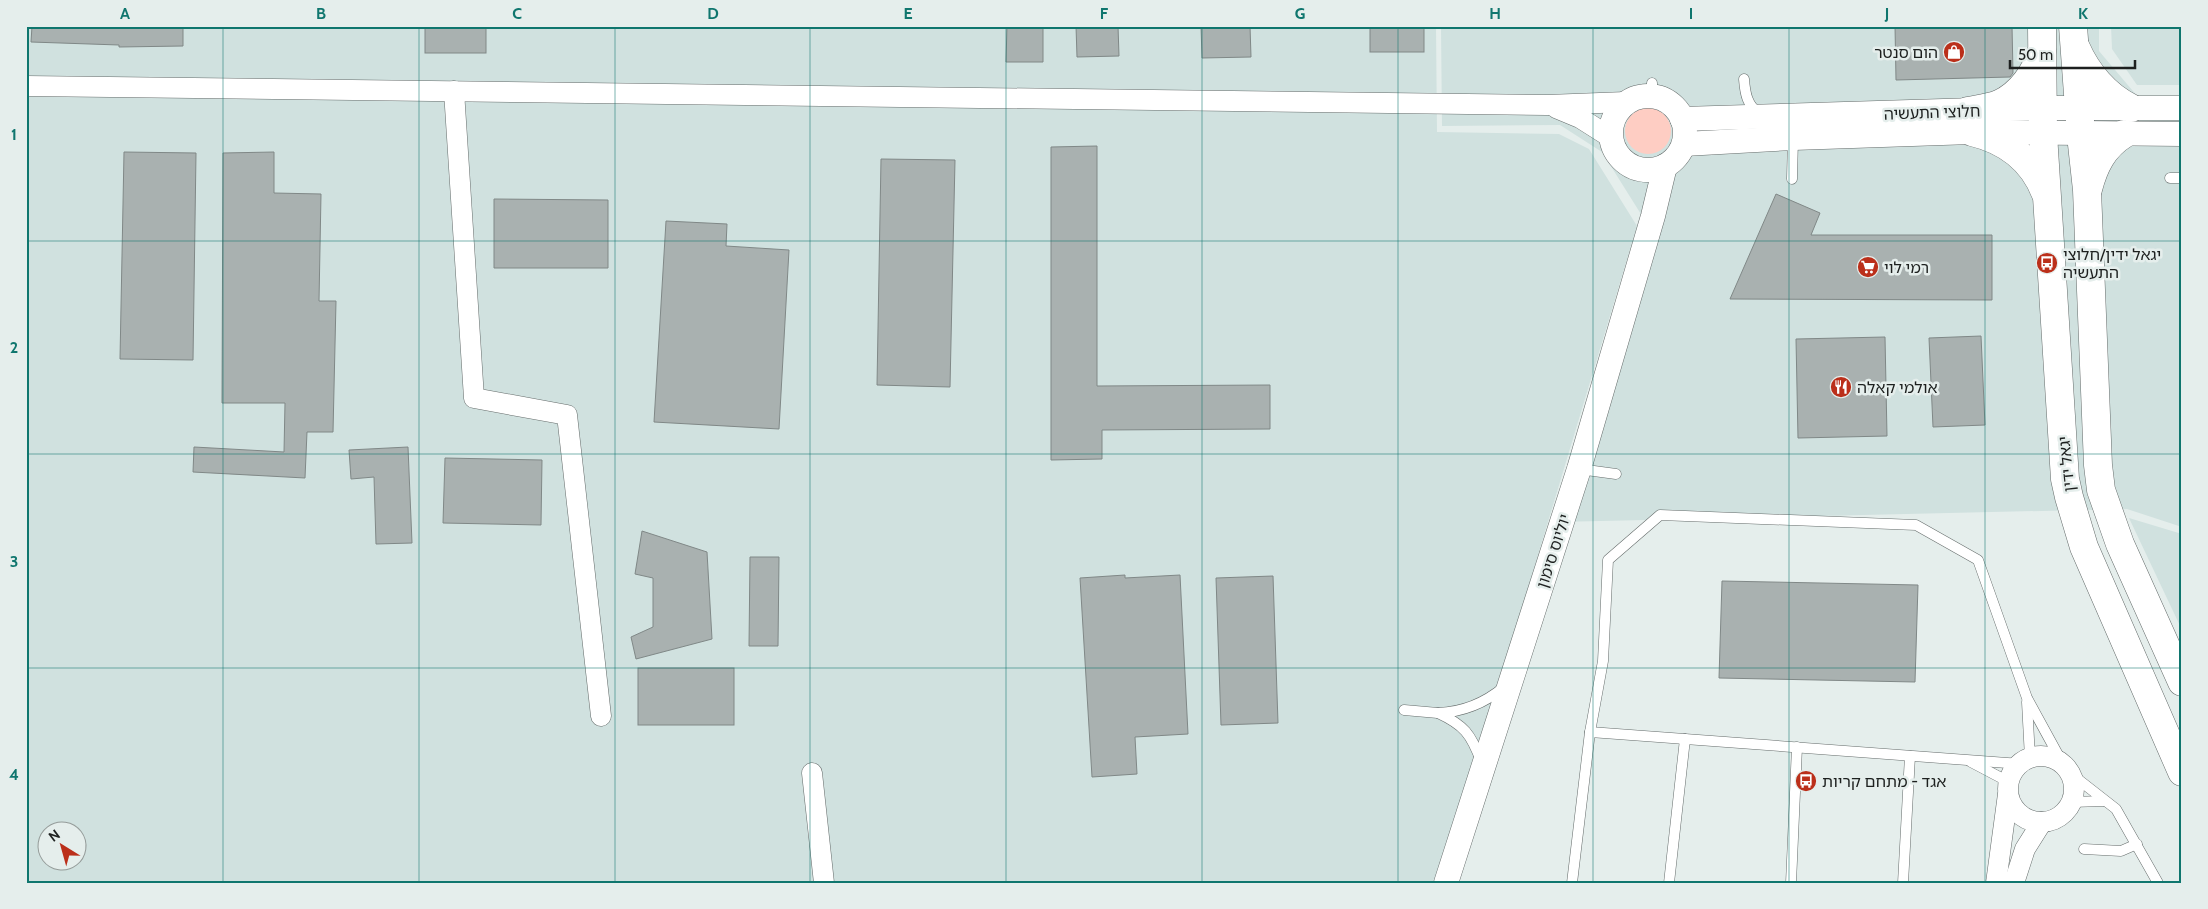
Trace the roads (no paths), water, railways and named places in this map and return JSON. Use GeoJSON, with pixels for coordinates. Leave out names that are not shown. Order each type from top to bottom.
{"type":"FeatureCollection","features":[{"type":"Feature","properties":{"kind":"main road"},"geometry":{"type":"LineString","coordinates":[[2073,35],[2085,66],[2119,102],[2131,108]]}},
{"type":"Feature","properties":{"kind":"main road","name":"יגאל ידין"},"geometry":{"type":"LineString","coordinates":[[2073,35],[2087,190],[2098,465],[2101,490],[2120,544],[2182,682]]}},
{"type":"Feature","properties":{"kind":"main road"},"geometry":{"type":"LineString","coordinates":[[2042,38],[2039,62],[2030,76],[2008,98],[1970,122],[2027,161],[2041,183],[2047,198]]}},
{"type":"Feature","properties":{"kind":"main road","name":"יגאל ידין"},"geometry":{"type":"LineString","coordinates":[[2042,38],[2043,121],[2047,198],[2065,479],[2068,497],[2084,546],[2182,772]]}},
{"type":"Feature","properties":{"kind":"main road"},"geometry":{"type":"LineString","coordinates":[[2087,190],[2094,168],[2101,155],[2111,143],[2124,134]]}},
{"type":"Feature","properties":{"kind":"street"},"geometry":{"type":"LineString","coordinates":[[26,86],[1547,105],[1626,102],[1643,96],[1652,89],[1670,103],[1682,118],[1685,131],[1684,144],[1673,160],[1656,170],[1643,170],[1631,167]]}},
{"type":"Feature","properties":{"kind":"street"},"geometry":{"type":"LineString","coordinates":[[454,91],[474,398],[567,415],[601,716]]}},
{"type":"Feature","properties":{"kind":"street"},"geometry":{"type":"LineString","coordinates":[[1626,102],[1614,116],[1610,137],[1617,154],[1631,167],[1648,194],[1654,216]]}},
{"type":"Feature","properties":{"kind":"street"},"geometry":{"type":"LineString","coordinates":[[1547,105],[1580,118],[1610,137]]}},
{"type":"Feature","properties":{"kind":"street","name":"חלוצי התעשיה"},"geometry":{"type":"LineString","coordinates":[[2080,122],[2131,108],[2182,108]]}},
{"type":"Feature","properties":{"kind":"street","name":"חלוצי התעשיה"},"geometry":{"type":"LineString","coordinates":[[1682,118],[1771,116],[1970,122],[2080,122],[2124,134],[2182,134]]}},
{"type":"Feature","properties":{"kind":"street","name":"חלוצי התעשיה"},"geometry":{"type":"LineString","coordinates":[[1684,144],[1793,138],[1970,122]]}},
{"type":"Feature","properties":{"kind":"street","name":"יוליוס סימון"},"geometry":{"type":"LineString","coordinates":[[1446,883],[1579,469],[1654,216],[1665,166]]}},
{"type":"Feature","properties":{"kind":"street"},"geometry":{"type":"LineString","coordinates":[[1996,883],[2009,788],[2013,772],[2025,761],[2042,756],[2053,758],[2066,768],[2074,783],[2074,794],[2063,814],[2053,820],[2042,822],[2032,821],[2016,811],[2009,788]]}},
{"type":"Feature","properties":{"kind":"street"},"geometry":{"type":"LineString","coordinates":[[812,773],[824,883]]}},
{"type":"Feature","properties":{"kind":"street"},"geometry":{"type":"LineString","coordinates":[[2014,883],[2025,849],[2042,822]]}},
{"type":"Feature","properties":{"kind":"lane"},"geometry":{"type":"LineString","coordinates":[[1744,79],[1747,99],[1751,107],[1760,114],[1771,116]]}},
{"type":"Feature","properties":{"kind":"lane"},"geometry":{"type":"LineString","coordinates":[[1792,179],[1793,138]]}},
{"type":"Feature","properties":{"kind":"lane"},"geometry":{"type":"LineString","coordinates":[[2170,178],[2182,178]]}},
{"type":"Feature","properties":{"kind":"lane"},"geometry":{"type":"LineString","coordinates":[[1579,469],[1616,474]]}},
{"type":"Feature","properties":{"kind":"lane"},"geometry":{"type":"LineString","coordinates":[[1572,883],[1590,732],[1603,661],[1608,560],[1660,514],[1916,525],[1978,560],[2027,698],[2066,768],[2116,809],[2158,883]]}},
{"type":"Feature","properties":{"kind":"lane"},"geometry":{"type":"LineString","coordinates":[[1404,710],[1438,713],[1464,709],[1484,701],[1495,694],[1512,676]]}},
{"type":"Feature","properties":{"kind":"lane"},"geometry":{"type":"LineString","coordinates":[[1590,732],[1967,760],[2025,761],[2027,698]]}},
{"type":"Feature","properties":{"kind":"lane"},"geometry":{"type":"LineString","coordinates":[[1438,713],[1459,724],[1478,751],[1483,766]]}},
{"type":"Feature","properties":{"kind":"lane"},"geometry":{"type":"LineString","coordinates":[[1669,883],[1686,739]]}},
{"type":"Feature","properties":{"kind":"lane"},"geometry":{"type":"LineString","coordinates":[[1791,883],[1797,747]]}},
{"type":"Feature","properties":{"kind":"lane"},"geometry":{"type":"LineString","coordinates":[[1903,883],[1910,756]]}},
{"type":"Feature","properties":{"kind":"lane"},"geometry":{"type":"LineString","coordinates":[[1967,760],[2009,788]]}},
{"type":"Feature","properties":{"kind":"lane"},"geometry":{"type":"LineString","coordinates":[[2071,802],[2104,801]]}},
{"type":"Feature","properties":{"kind":"lane"},"geometry":{"type":"LineString","coordinates":[[2084,849],[2121,851],[2137,844]]}},
{"type":"Feature","properties":{"kind":"place","name":"הום סנטר"},"geometry":{"type":"Point","coordinates":[1954,52]}},
{"type":"Feature","properties":{"kind":"place","name":"יגאל ידין/חלוצי התעשיה"},"geometry":{"type":"Point","coordinates":[2047,263]}},
{"type":"Feature","properties":{"kind":"place","name":"רמי לוי"},"geometry":{"type":"Point","coordinates":[1868,267]}},
{"type":"Feature","properties":{"kind":"place","name":"אולמי קאלה"},"geometry":{"type":"Point","coordinates":[1841,387]}},
{"type":"Feature","properties":{"kind":"place","name":"אגד - מתחם קריות"},"geometry":{"type":"Point","coordinates":[1806,781]}}]}
